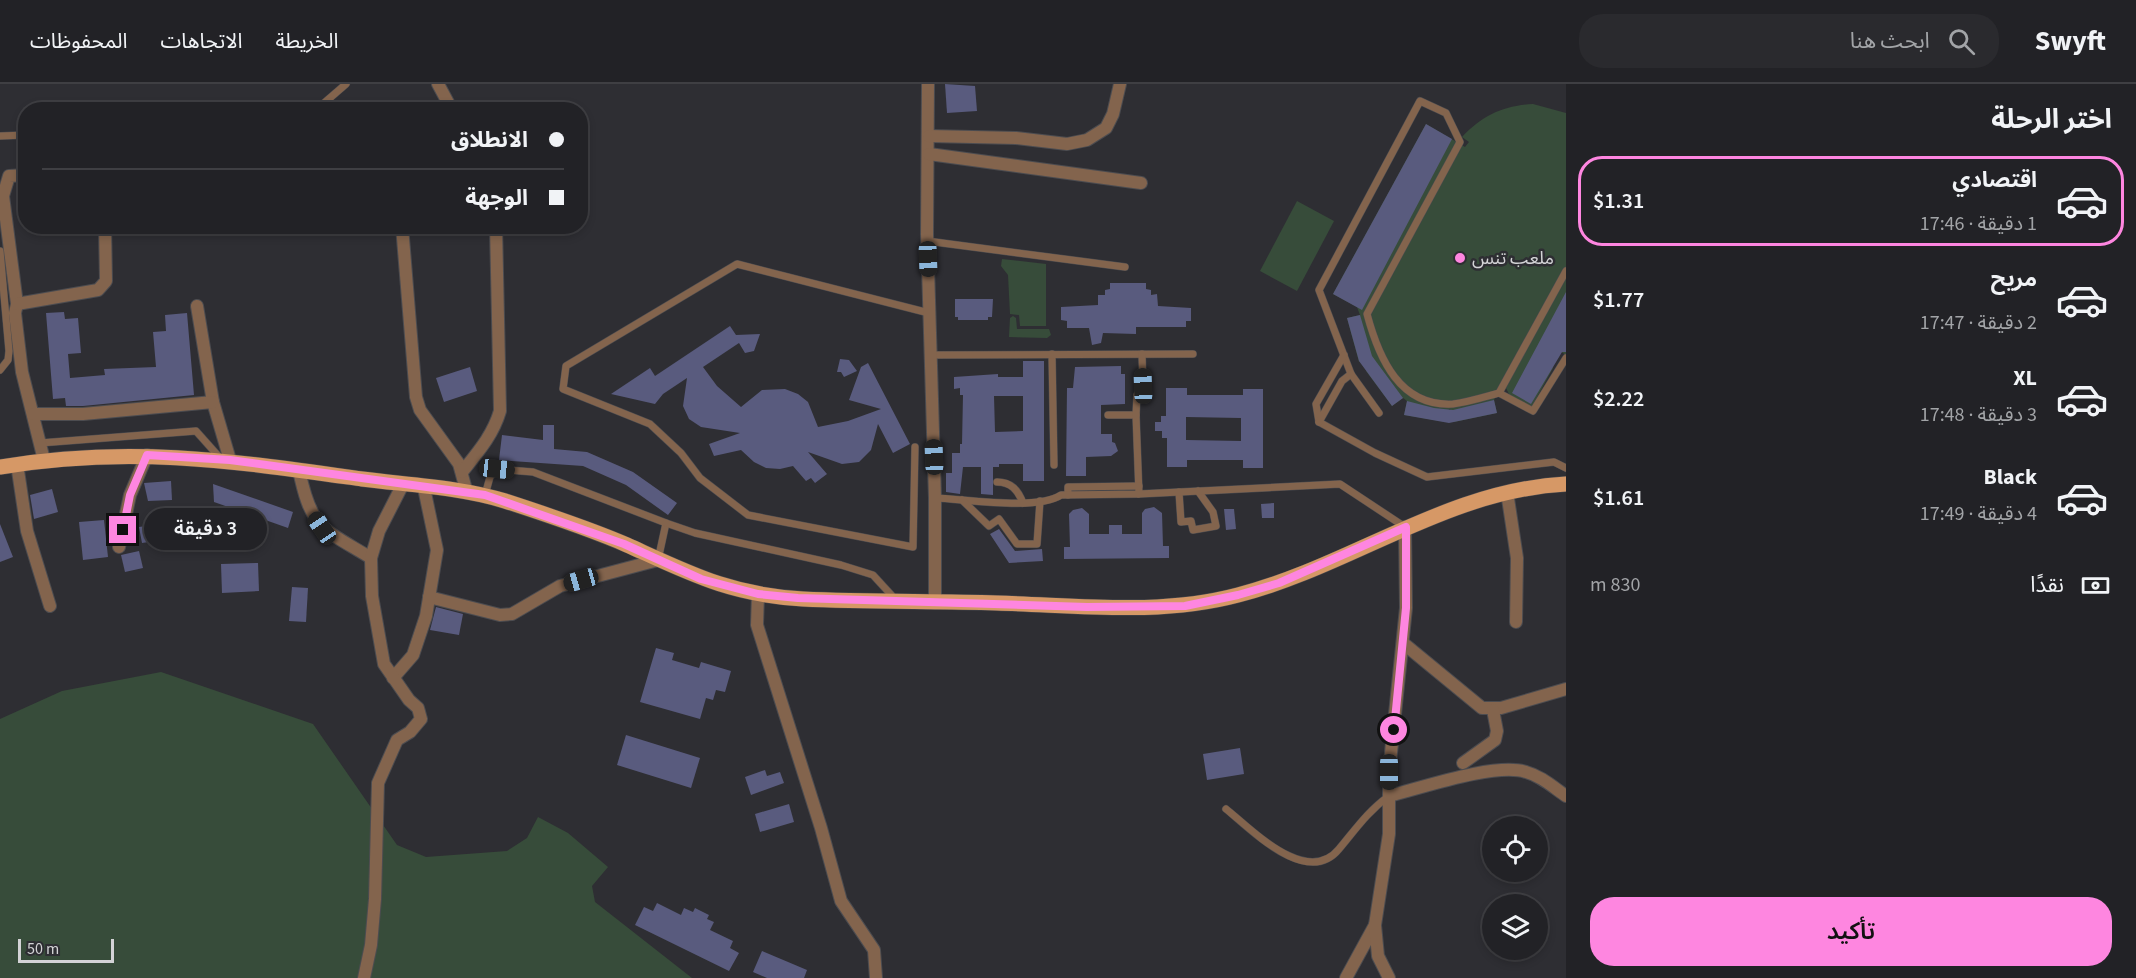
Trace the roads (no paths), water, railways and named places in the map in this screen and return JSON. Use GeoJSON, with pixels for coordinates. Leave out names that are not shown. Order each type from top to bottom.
{"type":"FeatureCollection","features":[{"type":"Feature","properties":{"kind":"main road"},"geometry":{"type":"LineString","coordinates":[[0,467],[89,456],[147,455],[225,460],[485,495],[599,535],[701,579],[758,594],[809,599],[1087,607],[1185,606],[1238,595],[1279,583],[1406,527],[1472,502],[1507,492],[1566,484]]}},
{"type":"Feature","properties":{"kind":"street"},"geometry":{"type":"LineString","coordinates":[[438,84],[448,102]]}},
{"type":"Feature","properties":{"kind":"street"},"geometry":{"type":"LineString","coordinates":[[928,84],[927,241],[935,498],[935,603]]}},
{"type":"Feature","properties":{"kind":"street"},"geometry":{"type":"LineString","coordinates":[[929,136],[1016,138],[1067,144],[1087,140],[1106,128],[1113,114],[1120,84]]}},
{"type":"Feature","properties":{"kind":"street"},"geometry":{"type":"LineString","coordinates":[[929,154],[1141,183]]}},
{"type":"Feature","properties":{"kind":"street"},"geometry":{"type":"LineString","coordinates":[[18,176],[9,176],[3,195],[18,304],[15,313],[22,372],[44,460]]}},
{"type":"Feature","properties":{"kind":"street"},"geometry":{"type":"LineString","coordinates":[[18,304],[98,290],[106,281],[105,234]]}},
{"type":"Feature","properties":{"kind":"street"},"geometry":{"type":"LineString","coordinates":[[403,234],[416,398],[420,410],[462,472],[467,493]]}},
{"type":"Feature","properties":{"kind":"street"},"geometry":{"type":"LineString","coordinates":[[462,472],[483,447],[501,411],[496,234]]}},
{"type":"Feature","properties":{"kind":"street"},"geometry":{"type":"LineString","coordinates":[[197,306],[225,460]]}},
{"type":"Feature","properties":{"kind":"street"},"geometry":{"type":"LineString","coordinates":[[33,414],[83,414],[213,402]]}},
{"type":"Feature","properties":{"kind":"street"},"geometry":{"type":"LineString","coordinates":[[119,547],[130,495],[147,455]]}},
{"type":"Feature","properties":{"kind":"street"},"geometry":{"type":"LineString","coordinates":[[17,464],[27,531],[50,606]]}},
{"type":"Feature","properties":{"kind":"street"},"geometry":{"type":"LineString","coordinates":[[299,470],[306,505],[322,528],[371,558]]}},
{"type":"Feature","properties":{"kind":"street"},"geometry":{"type":"LineString","coordinates":[[364,978],[371,945],[375,899],[378,783],[397,740],[410,732],[421,720],[418,708],[409,700],[384,664],[376,629],[371,558],[379,531],[403,484]]}},
{"type":"Feature","properties":{"kind":"street"},"geometry":{"type":"LineString","coordinates":[[393,678],[413,655],[426,616],[437,550],[424,488]]}},
{"type":"Feature","properties":{"kind":"street"},"geometry":{"type":"LineString","coordinates":[[1507,492],[1517,558],[1516,622]]}},
{"type":"Feature","properties":{"kind":"street"},"geometry":{"type":"LineString","coordinates":[[1389,978],[1378,956],[1375,925],[1389,834],[1389,796],[1403,643],[1406,527]]}},
{"type":"Feature","properties":{"kind":"street"},"geometry":{"type":"LineString","coordinates":[[429,597],[500,615],[512,614],[560,586],[658,560]]}},
{"type":"Feature","properties":{"kind":"street"},"geometry":{"type":"LineString","coordinates":[[758,594],[757,625],[815,806],[841,901],[874,950],[876,978]]}},
{"type":"Feature","properties":{"kind":"street"},"geometry":{"type":"LineString","coordinates":[[1403,643],[1474,704],[1493,710],[1566,689]]}},
{"type":"Feature","properties":{"kind":"street"},"geometry":{"type":"LineString","coordinates":[[1463,763],[1495,740],[1497,735],[1493,710]]}},
{"type":"Feature","properties":{"kind":"street"},"geometry":{"type":"LineString","coordinates":[[1389,796],[1473,775],[1510,770],[1525,771],[1541,778],[1566,796]]}},
{"type":"Feature","properties":{"kind":"street"},"geometry":{"type":"LineString","coordinates":[[1346,978],[1375,925]]}},
{"type":"Feature","properties":{"kind":"lane"},"geometry":{"type":"LineString","coordinates":[[325,102],[346,84]]}},
{"type":"Feature","properties":{"kind":"lane"},"geometry":{"type":"LineString","coordinates":[[1379,413],[1351,374],[1319,290],[1420,101],[1446,112],[1460,142],[1367,315],[1377,344],[1391,372],[1403,388],[1416,397],[1452,404],[1500,393],[1533,411],[1566,358]]}},
{"type":"Feature","properties":{"kind":"lane"},"geometry":{"type":"LineString","coordinates":[[0,136],[18,135]]}},
{"type":"Feature","properties":{"kind":"lane"},"geometry":{"type":"LineString","coordinates":[[927,241],[1125,267]]}},
{"type":"Feature","properties":{"kind":"lane"},"geometry":{"type":"LineString","coordinates":[[0,251],[9,351],[8,360],[0,370]]}},
{"type":"Feature","properties":{"kind":"lane"},"geometry":{"type":"LineString","coordinates":[[915,447],[913,547],[748,515],[700,477],[681,453],[650,424],[563,389],[566,366],[737,264],[929,314]]}},
{"type":"Feature","properties":{"kind":"lane"},"geometry":{"type":"LineString","coordinates":[[1500,393],[1566,271]]}},
{"type":"Feature","properties":{"kind":"lane"},"geometry":{"type":"LineString","coordinates":[[930,354],[1193,354]]}},
{"type":"Feature","properties":{"kind":"lane"},"geometry":{"type":"LineString","coordinates":[[1052,354],[1054,465]]}},
{"type":"Feature","properties":{"kind":"lane"},"geometry":{"type":"LineString","coordinates":[[1139,490],[1136,415],[1137,395],[1143,386],[1142,354]]}},
{"type":"Feature","properties":{"kind":"lane"},"geometry":{"type":"LineString","coordinates":[[1319,422],[1316,404],[1344,355]]}},
{"type":"Feature","properties":{"kind":"lane"},"geometry":{"type":"LineString","coordinates":[[1319,422],[1342,381],[1351,374]]}},
{"type":"Feature","properties":{"kind":"lane"},"geometry":{"type":"LineString","coordinates":[[1108,416],[1136,415]]}},
{"type":"Feature","properties":{"kind":"lane"},"geometry":{"type":"LineString","coordinates":[[1319,422],[1375,453],[1427,477],[1554,462],[1566,468]]}},
{"type":"Feature","properties":{"kind":"lane"},"geometry":{"type":"LineString","coordinates":[[40,443],[196,431],[225,460]]}},
{"type":"Feature","properties":{"kind":"lane"},"geometry":{"type":"LineString","coordinates":[[485,495],[490,477],[497,469],[533,472],[695,533],[842,565],[873,575],[896,601]]}},
{"type":"Feature","properties":{"kind":"lane"},"geometry":{"type":"LineString","coordinates":[[997,482],[1007,482],[1012,486],[1023,503]]}},
{"type":"Feature","properties":{"kind":"lane"},"geometry":{"type":"LineString","coordinates":[[935,498],[1023,503],[1068,495],[1139,490],[1179,492],[1340,484],[1406,527]]}},
{"type":"Feature","properties":{"kind":"lane"},"geometry":{"type":"LineString","coordinates":[[1179,492],[1181,522],[1191,521],[1193,530],[1216,526],[1213,512],[1198,491]]}},
{"type":"Feature","properties":{"kind":"lane"},"geometry":{"type":"LineString","coordinates":[[962,500],[989,526],[999,519],[1017,544],[1037,544],[1040,501]]}},
{"type":"Feature","properties":{"kind":"lane"},"geometry":{"type":"LineString","coordinates":[[658,560],[666,523]]}},
{"type":"Feature","properties":{"kind":"lane"},"geometry":{"type":"LineString","coordinates":[[1226,809],[1281,853],[1296,860],[1312,862],[1327,859],[1337,851],[1365,815],[1389,796]]}},
{"type":"Feature","properties":{"kind":"place","name":"ملعب تنس"},"geometry":{"type":"Point","coordinates":[1460,258]}}]}
